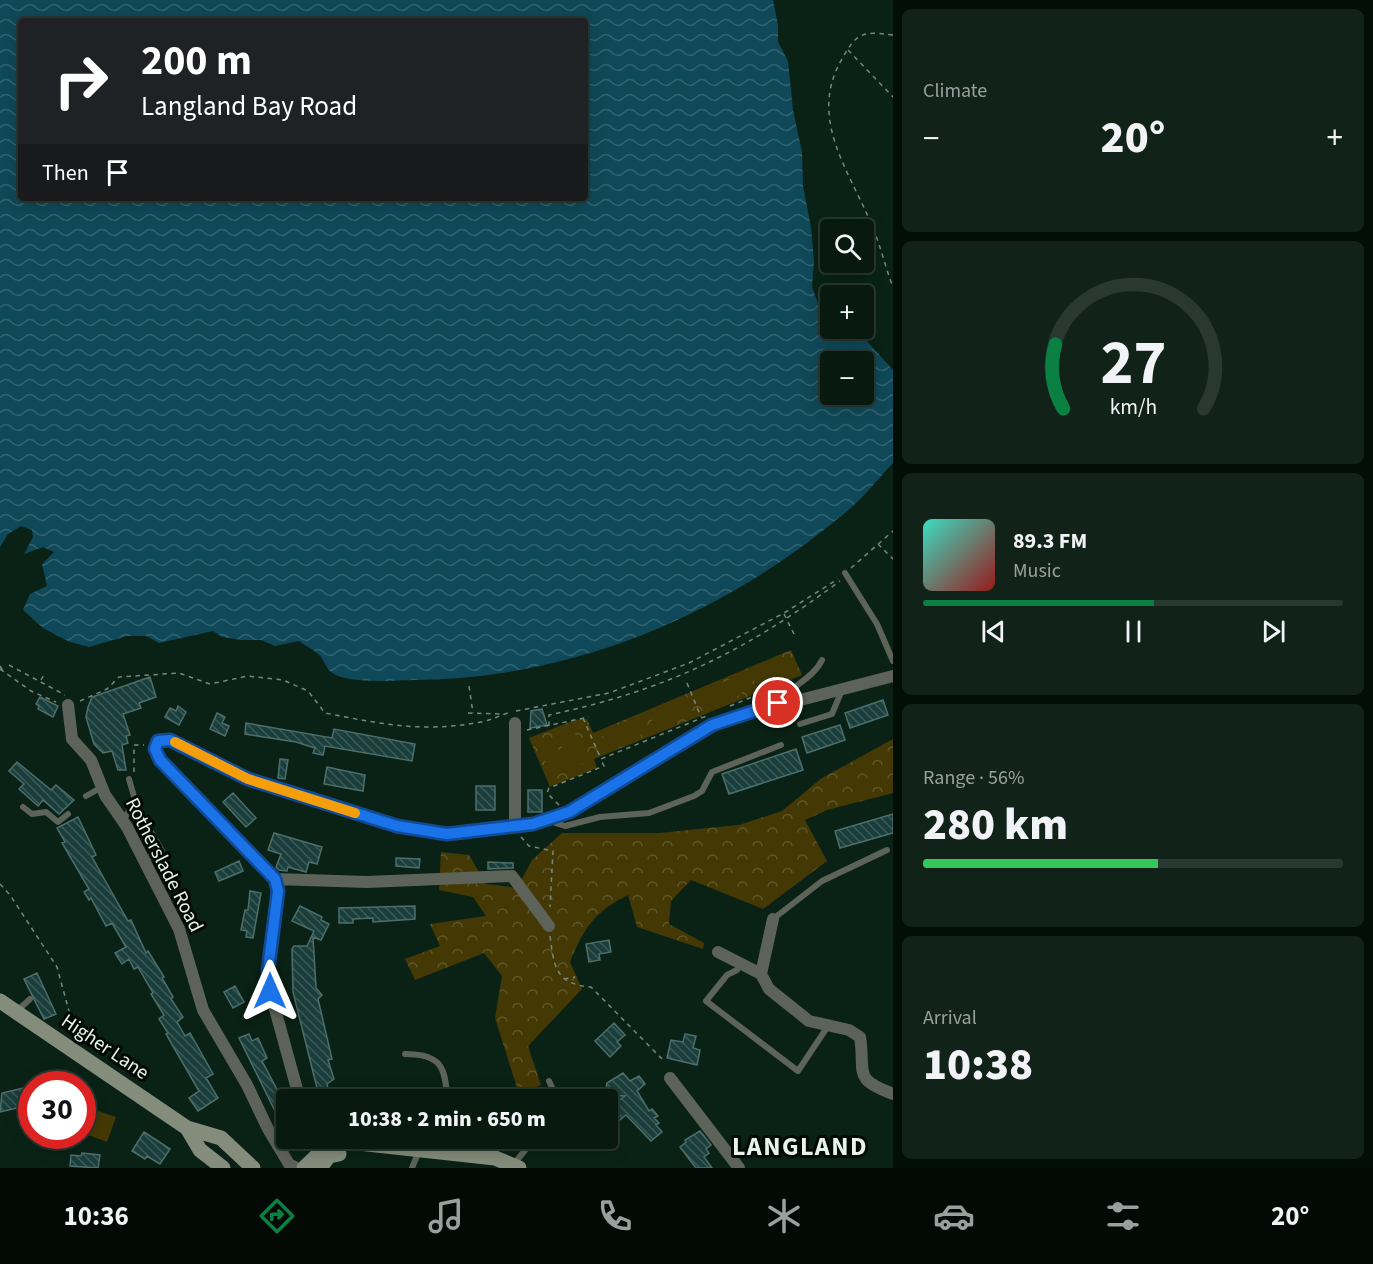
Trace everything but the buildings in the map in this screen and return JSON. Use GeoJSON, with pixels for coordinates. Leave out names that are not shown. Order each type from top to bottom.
{"type":"FeatureCollection","features":[{"type":"Feature","properties":{"kind":"street"},"geometry":{"type":"LineString","coordinates":[[297,1089],[270,991],[268,970],[278,891],[275,879],[160,760],[157,755],[158,741],[170,740],[248,779],[397,826],[447,834],[516,827],[569,812],[712,725],[778,703],[893,676]]}},
{"type":"Feature","properties":{"kind":"street","name":"Rotherslade Road"},"geometry":{"type":"LineString","coordinates":[[72,704],[72,739],[91,760],[102,787],[123,821],[179,929],[203,1010],[247,1085],[268,1129],[289,1164],[297,1168]]}},
{"type":"Feature","properties":{"kind":"street"},"geometry":{"type":"LineString","coordinates":[[515,728],[516,827]]}},
{"type":"Feature","properties":{"kind":"street"},"geometry":{"type":"LineString","coordinates":[[275,879],[367,882],[512,876],[549,929]]}},
{"type":"Feature","properties":{"kind":"street"},"geometry":{"type":"LineString","coordinates":[[761,974],[773,919]]}},
{"type":"Feature","properties":{"kind":"street"},"geometry":{"type":"LineString","coordinates":[[718,952],[761,974],[769,989],[809,1021],[849,1030],[860,1036],[862,1050],[860,1063],[864,1079],[872,1086],[893,1094]]}},
{"type":"Feature","properties":{"kind":"street","name":"Higher Lane"},"geometry":{"type":"LineString","coordinates":[[0,1001],[187,1128],[221,1138],[253,1168]]}},
{"type":"Feature","properties":{"kind":"street"},"geometry":{"type":"LineString","coordinates":[[670,1078],[739,1168]]}},
{"type":"Feature","properties":{"kind":"street","name":"Higher Lane"},"geometry":{"type":"LineString","coordinates":[[187,1128],[200,1150],[223,1168]]}},
{"type":"Feature","properties":{"kind":"street"},"geometry":{"type":"LineString","coordinates":[[304,1168],[321,1153],[380,1146],[426,1149]]}},
{"type":"Feature","properties":{"kind":"street"},"geometry":{"type":"LineString","coordinates":[[460,1149],[495,1158],[516,1167]]}},
{"type":"Feature","properties":{"kind":"lane"},"geometry":{"type":"LineString","coordinates":[[845,573],[877,624],[893,661]]}},
{"type":"Feature","properties":{"kind":"lane"},"geometry":{"type":"LineString","coordinates":[[778,703],[784,694],[817,669],[822,660]]}},
{"type":"Feature","properties":{"kind":"lane"},"geometry":{"type":"LineString","coordinates":[[800,724],[832,714],[842,689]]}},
{"type":"Feature","properties":{"kind":"lane"},"geometry":{"type":"LineString","coordinates":[[546,820],[565,826],[600,817],[649,813],[672,806],[702,791],[712,772],[782,745]]}},
{"type":"Feature","properties":{"kind":"lane"},"geometry":{"type":"LineString","coordinates":[[123,821],[135,800],[132,780]]}},
{"type":"Feature","properties":{"kind":"lane"},"geometry":{"type":"LineString","coordinates":[[86,796],[102,787]]}},
{"type":"Feature","properties":{"kind":"lane"},"geometry":{"type":"LineString","coordinates":[[23,807],[32,814],[46,812],[58,822],[68,814]]}},
{"type":"Feature","properties":{"kind":"lane"},"geometry":{"type":"LineString","coordinates":[[143,818],[162,851],[144,860]]}},
{"type":"Feature","properties":{"kind":"lane"},"geometry":{"type":"LineString","coordinates":[[773,919],[822,881],[887,850]]}},
{"type":"Feature","properties":{"kind":"lane"},"geometry":{"type":"LineString","coordinates":[[740,963],[737,970],[727,975],[706,1001],[798,1071],[829,1025]]}},
{"type":"Feature","properties":{"kind":"lane"},"geometry":{"type":"LineString","coordinates":[[16,1012],[30,999]]}},
{"type":"Feature","properties":{"kind":"lane"},"geometry":{"type":"LineString","coordinates":[[405,1054],[422,1054],[437,1061],[445,1075],[446,1089]]}},
{"type":"Feature","properties":{"kind":"lane"},"geometry":{"type":"LineString","coordinates":[[549,1082],[552,1089]]}},
{"type":"Feature","properties":{"kind":"lane"},"geometry":{"type":"LineString","coordinates":[[516,1167],[528,1149]]}},
{"type":"Feature","properties":{"kind":"lane"},"geometry":{"type":"LineString","coordinates":[[412,1168],[419,1150]]}},
{"type":"Feature","properties":{"kind":"path"},"geometry":{"type":"LineString","coordinates":[[893,35],[863,33],[847,50],[827,93],[836,150],[873,228],[893,287]]}},
{"type":"Feature","properties":{"kind":"path"},"geometry":{"type":"LineString","coordinates":[[847,50],[893,97]]}},
{"type":"Feature","properties":{"kind":"path"},"geometry":{"type":"LineString","coordinates":[[468,713],[503,714],[594,696],[635,684],[689,663],[825,589],[893,531]]}},
{"type":"Feature","properties":{"kind":"path"},"geometry":{"type":"LineString","coordinates":[[877,544],[893,559]]}},
{"type":"Feature","properties":{"kind":"path"},"geometry":{"type":"LineString","coordinates":[[549,726],[549,715],[639,692],[692,672],[755,640],[788,620],[841,580]]}},
{"type":"Feature","properties":{"kind":"path"},"geometry":{"type":"LineString","coordinates":[[784,613],[794,634]]}},
{"type":"Feature","properties":{"kind":"path"},"geometry":{"type":"LineString","coordinates":[[689,663],[692,672]]}},
{"type":"Feature","properties":{"kind":"path"},"geometry":{"type":"LineString","coordinates":[[9,665],[41,681],[72,704]]}},
{"type":"Feature","properties":{"kind":"path"},"geometry":{"type":"LineString","coordinates":[[0,668],[31,691],[63,705],[72,704],[107,689],[119,677],[179,673],[210,684],[248,676],[294,683],[308,690],[325,713],[405,728],[477,723],[496,720],[503,714]]}},
{"type":"Feature","properties":{"kind":"path"},"geometry":{"type":"LineString","coordinates":[[41,681],[45,673]]}},
{"type":"Feature","properties":{"kind":"path"},"geometry":{"type":"LineString","coordinates":[[724,709],[790,682]]}},
{"type":"Feature","properties":{"kind":"path"},"geometry":{"type":"LineString","coordinates":[[687,683],[701,718]]}},
{"type":"Feature","properties":{"kind":"path"},"geometry":{"type":"LineString","coordinates":[[469,686],[473,714]]}},
{"type":"Feature","properties":{"kind":"path"},"geometry":{"type":"LineString","coordinates":[[594,696],[596,704]]}},
{"type":"Feature","properties":{"kind":"path"},"geometry":{"type":"LineString","coordinates":[[601,759],[712,713]]}},
{"type":"Feature","properties":{"kind":"path"},"geometry":{"type":"LineString","coordinates":[[515,728],[549,726],[589,717]]}},
{"type":"Feature","properties":{"kind":"path"},"geometry":{"type":"LineString","coordinates":[[559,805],[547,793],[549,788],[604,766],[583,718]]}},
{"type":"Feature","properties":{"kind":"path"},"geometry":{"type":"LineString","coordinates":[[132,780],[134,745],[156,744]]}},
{"type":"Feature","properties":{"kind":"path"},"geometry":{"type":"LineString","coordinates":[[523,841],[529,846],[553,851],[550,909]]}},
{"type":"Feature","properties":{"kind":"path"},"geometry":{"type":"LineString","coordinates":[[0,884],[10,895],[57,967],[77,1037]]}},
{"type":"Feature","properties":{"kind":"path"},"geometry":{"type":"LineString","coordinates":[[549,929],[552,955],[563,979],[572,985],[591,987],[665,1062]]}},
{"type":"Feature","properties":{"kind":"path"},"geometry":{"type":"LineString","coordinates":[[563,979],[575,976]]}},
{"type":"Feature","properties":{"kind":"green space"},"geometry":{"type":"Polygon","coordinates":[[[791,650],[802,675],[594,759],[597,768],[550,787],[529,738],[575,720],[587,719],[593,733],[791,650]]]}},
{"type":"Feature","properties":{"kind":"green space"},"geometry":{"type":"Polygon","coordinates":[[[783,657],[790,673],[757,687],[750,670],[783,657]]]}},
{"type":"Feature","properties":{"kind":"green space"},"geometry":{"type":"Polygon","coordinates":[[[735,677],[742,694],[709,707],[702,691],[735,677]]]}},
{"type":"Feature","properties":{"kind":"green space"},"geometry":{"type":"Polygon","coordinates":[[[682,699],[689,715],[656,729],[649,713],[682,699]]]}},
{"type":"Feature","properties":{"kind":"green space"},"geometry":{"type":"Polygon","coordinates":[[[634,719],[641,735],[608,748],[601,732],[634,719]]]}},
{"type":"Feature","properties":{"kind":"green space"},"geometry":{"type":"Polygon","coordinates":[[[573,729],[587,762],[571,769],[557,735],[573,729]]]}},
{"type":"Feature","properties":{"kind":"green space"},"geometry":{"type":"Polygon","coordinates":[[[553,737],[567,770],[552,777],[538,743],[553,737]]]}},
{"type":"Feature","properties":{"kind":"green space"},"geometry":{"type":"Polygon","coordinates":[[[893,739],[893,793],[827,810],[805,820],[827,861],[763,909],[691,880],[671,901],[669,924],[704,943],[703,949],[637,927],[628,895],[598,915],[580,940],[570,962],[582,989],[528,1046],[541,1085],[531,1089],[517,1089],[495,1018],[502,976],[484,953],[415,980],[405,959],[440,946],[430,924],[486,916],[473,897],[439,890],[441,852],[469,855],[486,884],[517,888],[532,860],[562,833],[659,833],[739,825],[782,811],[822,778],[893,739]]]}},
{"type":"Feature","properties":{"kind":"green space"},"geometry":{"type":"Polygon","coordinates":[[[96,1110],[116,1117],[107,1142],[96,1138],[96,1110]]]}},
{"type":"Feature","properties":{"kind":"water"},"geometry":{"type":"Polygon","coordinates":[[[0,0],[773,0],[778,25],[778,42],[788,61],[793,110],[802,152],[803,186],[811,227],[814,261],[812,287],[820,308],[820,339],[865,339],[893,370],[893,463],[852,507],[799,549],[750,581],[699,610],[645,634],[590,653],[534,667],[475,676],[372,681],[348,679],[331,672],[319,655],[299,641],[275,646],[261,640],[222,637],[213,631],[159,643],[146,636],[127,636],[89,647],[70,642],[43,628],[23,610],[30,594],[47,586],[42,564],[54,552],[43,547],[24,554],[33,537],[32,530],[21,526],[8,534],[0,547],[0,0]]]}},
{"type":"Feature","properties":{"kind":"slow traffic"},"geometry":{"type":"LineString","coordinates":[[175,742],[248,779],[355,813]]}},
{"type":"Feature","properties":{"kind":"district","name":"LANGLAND"},"geometry":{"type":"Point","coordinates":[800,1146]}},
{"type":"Feature","properties":{"kind":"route"},"geometry":{"type":"LineString","coordinates":[[270,991],[268,970],[278,891],[275,879],[160,760],[155,749],[158,741],[170,740],[248,779],[331,806],[397,826],[447,834],[533,824],[569,812],[712,725],[778,703]]}}]}
